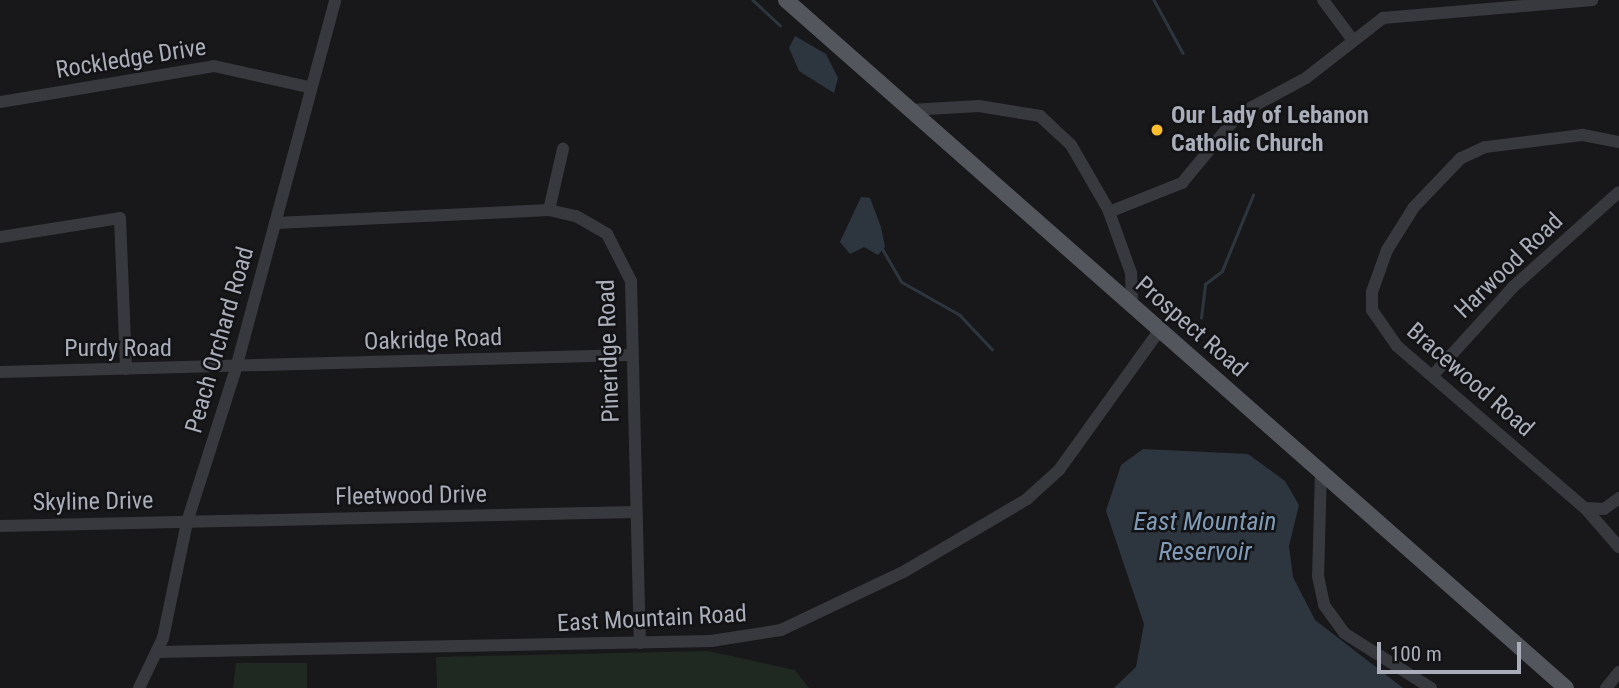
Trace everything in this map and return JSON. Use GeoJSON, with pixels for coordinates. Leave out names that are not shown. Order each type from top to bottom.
{"type":"FeatureCollection","features":[{"type":"Feature","properties":{"kind":"main road","name":"Prospect Road"},"geometry":{"type":"LineString","coordinates":[[786,0],[1566,688]]}},
{"type":"Feature","properties":{"kind":"street","name":"Peach Orchard Road"},"geometry":{"type":"LineString","coordinates":[[139,688],[157,652],[187,522],[236,368],[308,87],[335,0]]}},
{"type":"Feature","properties":{"kind":"street"},"geometry":{"type":"LineString","coordinates":[[1323,0],[1352,39]]}},
{"type":"Feature","properties":{"kind":"street"},"geometry":{"type":"LineString","coordinates":[[1109,212],[1182,183],[1234,118],[1306,78],[1377,21],[1409,11],[1592,0]]}},
{"type":"Feature","properties":{"kind":"street","name":"Rockledge Drive"},"geometry":{"type":"LineString","coordinates":[[0,102],[214,66],[308,87]]}},
{"type":"Feature","properties":{"kind":"street"},"geometry":{"type":"LineString","coordinates":[[910,110],[979,106],[1040,116],[1071,145],[1109,212],[1131,273],[1132,306]]}},
{"type":"Feature","properties":{"kind":"street","name":"Bracewood Road"},"geometry":{"type":"LineString","coordinates":[[1619,142],[1582,135],[1485,147],[1442,171],[1428,187],[1387,250],[1372,292],[1382,330],[1585,509],[1619,547]]}},
{"type":"Feature","properties":{"kind":"street"},"geometry":{"type":"LineString","coordinates":[[549,210],[563,149]]}},
{"type":"Feature","properties":{"kind":"street","name":"Harwood Road"},"geometry":{"type":"LineString","coordinates":[[1433,375],[1513,287],[1619,191]]}},
{"type":"Feature","properties":{"kind":"street","name":"Pineridge Road"},"geometry":{"type":"LineString","coordinates":[[275,223],[549,210],[594,223],[618,247],[631,281],[640,643]]}},
{"type":"Feature","properties":{"kind":"street"},"geometry":{"type":"LineString","coordinates":[[0,237],[107,215],[120,218],[126,369]]}},
{"type":"Feature","properties":{"kind":"street","name":"East Mountain Road"},"geometry":{"type":"LineString","coordinates":[[157,652],[640,643],[781,630],[822,615],[997,521],[1059,470],[1159,331]]}},
{"type":"Feature","properties":{"kind":"street","name":"Oakridge Road"},"geometry":{"type":"LineString","coordinates":[[236,368],[631,355]]}},
{"type":"Feature","properties":{"kind":"street","name":"Purdy Road"},"geometry":{"type":"LineString","coordinates":[[0,372],[236,368]]}},
{"type":"Feature","properties":{"kind":"street"},"geometry":{"type":"LineString","coordinates":[[1321,471],[1318,576],[1324,605],[1344,632],[1431,688]]}},
{"type":"Feature","properties":{"kind":"street"},"geometry":{"type":"LineString","coordinates":[[1585,509],[1604,509],[1619,498]]}},
{"type":"Feature","properties":{"kind":"street","name":"Fleetwood Drive"},"geometry":{"type":"LineString","coordinates":[[187,522],[635,512]]}},
{"type":"Feature","properties":{"kind":"street","name":"Skyline Drive"},"geometry":{"type":"LineString","coordinates":[[0,526],[187,522]]}},
{"type":"Feature","properties":{"kind":"street"},"geometry":{"type":"LineString","coordinates":[[1606,688],[1619,672]]}},
{"type":"Feature","properties":{"kind":"shaded area"},"geometry":{"type":"Polygon","coordinates":[[[708,651],[795,670],[809,688],[437,688],[436,657],[708,651]]]}},
{"type":"Feature","properties":{"kind":"shaded area"},"geometry":{"type":"Polygon","coordinates":[[[236,663],[307,663],[307,688],[233,688],[236,663]]]}},
{"type":"Feature","properties":{"kind":"water"},"geometry":{"type":"Polygon","coordinates":[[[795,36],[826,54],[838,78],[834,93],[799,71],[789,48],[795,36]]]}},
{"type":"Feature","properties":{"kind":"water"},"geometry":{"type":"Polygon","coordinates":[[[861,197],[870,198],[881,227],[885,247],[878,255],[864,247],[850,254],[840,242],[861,197]]]}},
{"type":"Feature","properties":{"kind":"water","name":"East Mountain Reservoir"},"geometry":{"type":"Polygon","coordinates":[[[1143,449],[1248,454],[1285,481],[1299,505],[1289,546],[1293,577],[1315,620],[1403,688],[1114,688],[1136,667],[1144,624],[1106,511],[1121,465],[1143,449]]]}},
{"type":"Feature","properties":{"kind":"waterway"},"geometry":{"type":"LineString","coordinates":[[753,0],[780,25]]}},
{"type":"Feature","properties":{"kind":"waterway"},"geometry":{"type":"LineString","coordinates":[[1154,0],[1183,53]]}},
{"type":"Feature","properties":{"kind":"waterway"},"geometry":{"type":"LineString","coordinates":[[1201,318],[1205,284],[1222,271],[1253,195]]}},
{"type":"Feature","properties":{"kind":"waterway"},"geometry":{"type":"LineString","coordinates":[[882,248],[902,282],[960,315],[992,349]]}},
{"type":"Feature","properties":{"kind":"place","name":"Our Lady of Lebanon Catholic Church"},"geometry":{"type":"Point","coordinates":[1157,130]}}]}
